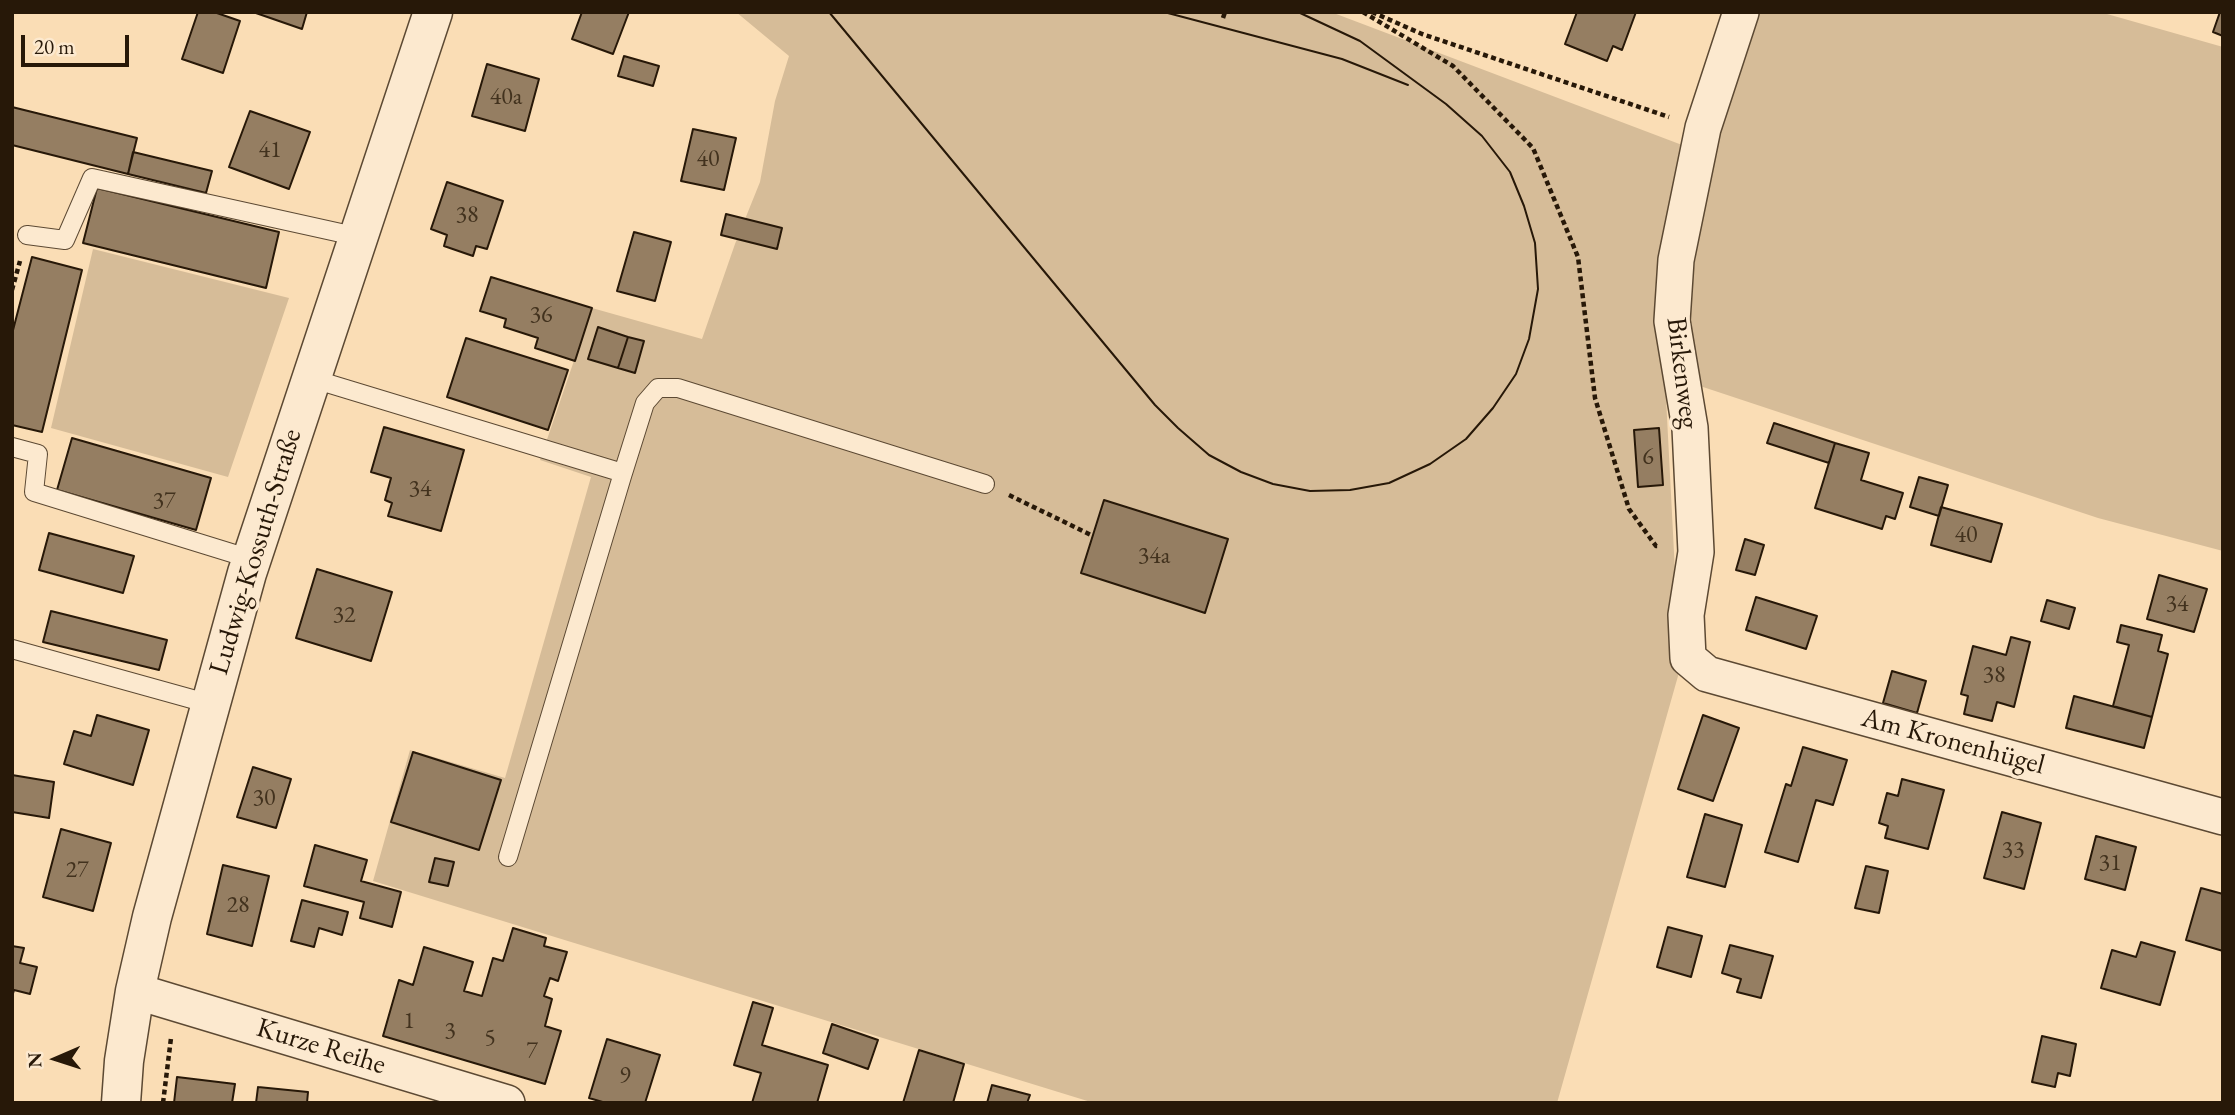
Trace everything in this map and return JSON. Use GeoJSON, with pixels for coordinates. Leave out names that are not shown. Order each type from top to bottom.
{"type":"FeatureCollection","features":[{"type":"Feature","properties":{"kind":"street","name":"Ludwig-Kossuth-Straße"},"geometry":{"type":"LineString","coordinates":[[121,1103],[124,1061],[135,991],[152,917],[251,559],[433,12]]}},
{"type":"Feature","properties":{"kind":"street","name":"Birkenweg"},"geometry":{"type":"LineString","coordinates":[[1688,658],[1686,615],[1696,552],[1690,428],[1672,321],[1675,260],[1703,128],[1741,12]]}},
{"type":"Feature","properties":{"kind":"street","name":"Am Kronenhügel"},"geometry":{"type":"LineString","coordinates":[[1688,658],[1707,674],[2223,817]]}},
{"type":"Feature","properties":{"kind":"street","name":"Kurze Reihe"},"geometry":{"type":"LineString","coordinates":[[135,991],[507,1103]]}},
{"type":"Feature","properties":{"kind":"lane"},"geometry":{"type":"LineString","coordinates":[[27,235],[65,240],[92,177],[359,237]]}},
{"type":"Feature","properties":{"kind":"lane"},"geometry":{"type":"LineString","coordinates":[[310,378],[623,473]]}},
{"type":"Feature","properties":{"kind":"lane"},"geometry":{"type":"LineString","coordinates":[[508,857],[645,403],[658,388],[678,388],[985,484]]}},
{"type":"Feature","properties":{"kind":"lane"},"geometry":{"type":"LineString","coordinates":[[12,447],[38,454],[34,492],[251,559]]}},
{"type":"Feature","properties":{"kind":"lane"},"geometry":{"type":"LineString","coordinates":[[12,649],[210,704]]}},
{"type":"Feature","properties":{"kind":"path"},"geometry":{"type":"LineString","coordinates":[[1363,12],[1453,66],[1533,148],[1578,257],[1595,398],[1629,509],[1656,546],[1696,552]]}},
{"type":"Feature","properties":{"kind":"path"},"geometry":{"type":"LineString","coordinates":[[1372,12],[1422,34],[1703,128]]}},
{"type":"Feature","properties":{"kind":"path"},"geometry":{"type":"LineString","coordinates":[[985,484],[1093,537]]}},
{"type":"Feature","properties":{"kind":"path"},"geometry":{"type":"LineString","coordinates":[[163,1103],[175,1003]]}},
{"type":"Feature","properties":{"kind":"shaded area"},"geometry":{"type":"Polygon","coordinates":[[[736,12],[1331,12],[1690,148],[1662,320],[1680,669],[1557,1103],[1094,1103],[373,881],[410,750],[505,778],[591,477],[540,460],[592,308],[702,339],[760,182],[775,101],[789,56],[736,12]]]}},
{"type":"Feature","properties":{"kind":"shaded area"},"geometry":{"type":"Polygon","coordinates":[[[1754,12],[2100,12],[2223,47],[2223,551],[2098,518],[1697,385],[1689,302],[1715,126],[1754,12]]]}},
{"type":"Feature","properties":{"kind":"shaded area"},"geometry":{"type":"Polygon","coordinates":[[[93,249],[289,298],[228,477],[51,428],[93,249]]]}},
{"type":"Feature","properties":{"kind":"building"},"geometry":{"type":"Polygon","coordinates":[[[198,12],[214,12],[240,21],[223,73],[182,59],[198,12]]]}},
{"type":"Feature","properties":{"kind":"building"},"geometry":{"type":"Polygon","coordinates":[[[253,12],[307,12],[302,29],[253,12]]]}},
{"type":"Feature","properties":{"kind":"building"},"geometry":{"type":"Polygon","coordinates":[[[582,12],[629,12],[613,54],[572,39],[582,12]]]}},
{"type":"Feature","properties":{"kind":"building"},"geometry":{"type":"Polygon","coordinates":[[[1577,12],[1636,12],[1622,50],[1613,46],[1607,61],[1565,44],[1577,12]]]}},
{"type":"Feature","properties":{"kind":"building"},"geometry":{"type":"Polygon","coordinates":[[[2220,12],[2223,12],[2223,36],[2213,32],[2220,12]]]}},
{"type":"Feature","properties":{"kind":"building"},"geometry":{"type":"Polygon","coordinates":[[[624,56],[659,66],[653,86],[618,76],[624,56]]]}},
{"type":"Feature","properties":{"kind":"building"},"geometry":{"type":"Polygon","coordinates":[[[487,64],[539,79],[525,131],[472,116],[487,64]]]}},
{"type":"Feature","properties":{"kind":"building"},"geometry":{"type":"Polygon","coordinates":[[[12,107],[137,138],[128,174],[12,145],[12,107]]]}},
{"type":"Feature","properties":{"kind":"building"},"geometry":{"type":"Polygon","coordinates":[[[250,111],[310,132],[289,189],[229,167],[250,111]]]}},
{"type":"Feature","properties":{"kind":"building"},"geometry":{"type":"Polygon","coordinates":[[[693,129],[736,138],[724,190],[681,181],[693,129]]]}},
{"type":"Feature","properties":{"kind":"building"},"geometry":{"type":"Polygon","coordinates":[[[133,152],[212,171],[206,193],[128,174],[133,152]]]}},
{"type":"Feature","properties":{"kind":"building"},"geometry":{"type":"Polygon","coordinates":[[[447,182],[503,201],[487,249],[476,246],[473,256],[444,246],[447,235],[431,229],[447,182]]]}},
{"type":"Feature","properties":{"kind":"building"},"geometry":{"type":"Polygon","coordinates":[[[97,188],[279,232],[266,288],[83,243],[97,188]]]}},
{"type":"Feature","properties":{"kind":"building"},"geometry":{"type":"Polygon","coordinates":[[[726,214],[782,228],[777,249],[721,235],[726,214]]]}},
{"type":"Feature","properties":{"kind":"building"},"geometry":{"type":"Polygon","coordinates":[[[634,232],[671,242],[655,301],[617,291],[634,232]]]}},
{"type":"Feature","properties":{"kind":"building"},"geometry":{"type":"Polygon","coordinates":[[[32,257],[82,270],[42,432],[12,425],[12,334],[32,257]]]}},
{"type":"Feature","properties":{"kind":"building"},"geometry":{"type":"Polygon","coordinates":[[[491,277],[592,308],[575,361],[535,348],[538,338],[504,327],[506,319],[480,311],[491,277]]]}},
{"type":"Feature","properties":{"kind":"building"},"geometry":{"type":"Polygon","coordinates":[[[598,327],[628,337],[618,368],[588,359],[598,327]]]}},
{"type":"Feature","properties":{"kind":"building"},"geometry":{"type":"Polygon","coordinates":[[[628,337],[644,341],[635,373],[618,368],[628,337]]]}},
{"type":"Feature","properties":{"kind":"building"},"geometry":{"type":"Polygon","coordinates":[[[466,338],[568,370],[548,430],[447,397],[466,338]]]}},
{"type":"Feature","properties":{"kind":"building"},"geometry":{"type":"Polygon","coordinates":[[[1774,423],[1835,443],[1829,463],[1767,443],[1774,423]]]}},
{"type":"Feature","properties":{"kind":"building"},"geometry":{"type":"Polygon","coordinates":[[[384,427],[464,450],[441,531],[388,516],[392,503],[385,500],[391,478],[371,472],[384,427]]]}},
{"type":"Feature","properties":{"kind":"building"},"geometry":{"type":"Polygon","coordinates":[[[1659,428],[1663,485],[1638,487],[1634,430],[1659,428]]]}},
{"type":"Feature","properties":{"kind":"building"},"geometry":{"type":"Polygon","coordinates":[[[72,438],[211,478],[196,530],[57,490],[72,438]]]}},
{"type":"Feature","properties":{"kind":"building"},"geometry":{"type":"Polygon","coordinates":[[[1835,443],[1869,453],[1861,480],[1903,493],[1895,519],[1886,516],[1882,529],[1815,508],[1835,443]]]}},
{"type":"Feature","properties":{"kind":"building"},"geometry":{"type":"Polygon","coordinates":[[[1919,477],[1948,485],[1939,516],[1910,507],[1919,477]]]}},
{"type":"Feature","properties":{"kind":"building"},"geometry":{"type":"Polygon","coordinates":[[[1104,500],[1228,539],[1205,613],[1081,573],[1104,500]]]}},
{"type":"Feature","properties":{"kind":"building"},"geometry":{"type":"Polygon","coordinates":[[[1941,507],[2002,524],[1991,562],[1931,545],[1941,507]]]}},
{"type":"Feature","properties":{"kind":"building"},"geometry":{"type":"Polygon","coordinates":[[[49,533],[134,556],[123,593],[39,570],[49,533]]]}},
{"type":"Feature","properties":{"kind":"building"},"geometry":{"type":"Polygon","coordinates":[[[1745,539],[1764,545],[1755,575],[1736,570],[1745,539]]]}},
{"type":"Feature","properties":{"kind":"building"},"geometry":{"type":"Polygon","coordinates":[[[317,569],[392,592],[371,661],[296,638],[317,569]]]}},
{"type":"Feature","properties":{"kind":"building"},"geometry":{"type":"Polygon","coordinates":[[[2159,575],[2207,589],[2194,632],[2147,619],[2159,575]]]}},
{"type":"Feature","properties":{"kind":"building"},"geometry":{"type":"Polygon","coordinates":[[[1756,597],[1817,616],[1806,649],[1746,630],[1756,597]]]}},
{"type":"Feature","properties":{"kind":"building"},"geometry":{"type":"Polygon","coordinates":[[[2047,600],[2075,608],[2069,629],[2041,621],[2047,600]]]}},
{"type":"Feature","properties":{"kind":"building"},"geometry":{"type":"Polygon","coordinates":[[[51,611],[167,640],[159,670],[43,642],[51,611]]]}},
{"type":"Feature","properties":{"kind":"building"},"geometry":{"type":"Polygon","coordinates":[[[2121,625],[2162,635],[2158,651],[2168,654],[2152,717],[2113,706],[2129,645],[2117,642],[2121,625]]]}},
{"type":"Feature","properties":{"kind":"building"},"geometry":{"type":"Polygon","coordinates":[[[2011,637],[2030,642],[2014,707],[1997,702],[1992,721],[1964,714],[1968,696],[1961,694],[1973,646],[2006,655],[2011,637]]]}},
{"type":"Feature","properties":{"kind":"building"},"geometry":{"type":"Polygon","coordinates":[[[1892,671],[1926,681],[1917,713],[1883,703],[1892,671]]]}},
{"type":"Feature","properties":{"kind":"building"},"geometry":{"type":"Polygon","coordinates":[[[2074,696],[2152,717],[2144,748],[2066,728],[2074,696]]]}},
{"type":"Feature","properties":{"kind":"building"},"geometry":{"type":"Polygon","coordinates":[[[97,715],[149,730],[133,785],[64,764],[74,731],[91,736],[97,715]]]}},
{"type":"Feature","properties":{"kind":"building"},"geometry":{"type":"Polygon","coordinates":[[[1703,715],[1739,728],[1713,801],[1678,789],[1703,715]]]}},
{"type":"Feature","properties":{"kind":"building"},"geometry":{"type":"Polygon","coordinates":[[[1803,747],[1847,760],[1833,805],[1816,800],[1798,862],[1765,852],[1786,784],[1791,786],[1803,747]]]}},
{"type":"Feature","properties":{"kind":"building"},"geometry":{"type":"Polygon","coordinates":[[[413,752],[501,780],[479,850],[391,822],[413,752]]]}},
{"type":"Feature","properties":{"kind":"building"},"geometry":{"type":"Polygon","coordinates":[[[253,767],[291,779],[276,828],[237,817],[253,767]]]}},
{"type":"Feature","properties":{"kind":"building"},"geometry":{"type":"Polygon","coordinates":[[[12,775],[54,782],[49,818],[12,812],[12,775]]]}},
{"type":"Feature","properties":{"kind":"building"},"geometry":{"type":"Polygon","coordinates":[[[1902,779],[1944,790],[1928,849],[1885,838],[1888,826],[1879,823],[1887,793],[1898,796],[1902,779]]]}},
{"type":"Feature","properties":{"kind":"building"},"geometry":{"type":"Polygon","coordinates":[[[2002,812],[2041,823],[2024,889],[1984,878],[2002,812]]]}},
{"type":"Feature","properties":{"kind":"building"},"geometry":{"type":"Polygon","coordinates":[[[1705,814],[1742,825],[1725,887],[1687,877],[1705,814]]]}},
{"type":"Feature","properties":{"kind":"building"},"geometry":{"type":"Polygon","coordinates":[[[61,829],[111,843],[93,911],[43,897],[61,829]]]}},
{"type":"Feature","properties":{"kind":"building"},"geometry":{"type":"Polygon","coordinates":[[[2096,836],[2136,847],[2125,890],[2085,879],[2096,836]]]}},
{"type":"Feature","properties":{"kind":"building"},"geometry":{"type":"Polygon","coordinates":[[[315,845],[367,860],[361,881],[401,892],[392,927],[360,918],[364,902],[304,886],[315,845]]]}},
{"type":"Feature","properties":{"kind":"building"},"geometry":{"type":"Polygon","coordinates":[[[435,858],[454,862],[448,886],[429,882],[435,858]]]}},
{"type":"Feature","properties":{"kind":"building"},"geometry":{"type":"Polygon","coordinates":[[[223,865],[269,876],[252,946],[207,934],[223,865]]]}},
{"type":"Feature","properties":{"kind":"building"},"geometry":{"type":"Polygon","coordinates":[[[1866,866],[1888,871],[1879,913],[1855,908],[1866,866]]]}},
{"type":"Feature","properties":{"kind":"building"},"geometry":{"type":"Polygon","coordinates":[[[2201,888],[2223,894],[2223,951],[2186,940],[2201,888]]]}},
{"type":"Feature","properties":{"kind":"building"},"geometry":{"type":"Polygon","coordinates":[[[302,900],[348,912],[342,935],[319,928],[314,947],[291,941],[302,900]]]}},
{"type":"Feature","properties":{"kind":"building"},"geometry":{"type":"Polygon","coordinates":[[[1668,927],[1702,936],[1691,977],[1657,967],[1668,927]]]}},
{"type":"Feature","properties":{"kind":"building"},"geometry":{"type":"Polygon","coordinates":[[[513,928],[546,938],[544,946],[567,952],[558,981],[550,978],[544,996],[552,999],[545,1026],[561,1031],[545,1084],[383,1036],[399,980],[413,985],[424,947],[473,962],[464,991],[482,996],[493,958],[503,961],[513,928]]]}},
{"type":"Feature","properties":{"kind":"building"},"geometry":{"type":"Polygon","coordinates":[[[2141,942],[2175,952],[2160,1005],[2101,988],[2112,950],[2136,957],[2141,942]]]}},
{"type":"Feature","properties":{"kind":"building"},"geometry":{"type":"Polygon","coordinates":[[[1730,945],[1773,956],[1761,998],[1737,992],[1741,979],[1722,973],[1730,945]]]}},
{"type":"Feature","properties":{"kind":"building"},"geometry":{"type":"Polygon","coordinates":[[[12,946],[24,948],[20,963],[37,967],[30,994],[14,990],[12,997],[12,946]]]}},
{"type":"Feature","properties":{"kind":"building"},"geometry":{"type":"Polygon","coordinates":[[[753,1002],[773,1008],[762,1045],[828,1065],[817,1103],[752,1103],[761,1073],[734,1065],[753,1002]]]}},
{"type":"Feature","properties":{"kind":"building"},"geometry":{"type":"Polygon","coordinates":[[[832,1024],[878,1040],[868,1069],[823,1053],[832,1024]]]}},
{"type":"Feature","properties":{"kind":"building"},"geometry":{"type":"Polygon","coordinates":[[[2042,1036],[2076,1044],[2070,1076],[2058,1073],[2055,1087],[2032,1082],[2042,1036]]]}},
{"type":"Feature","properties":{"kind":"building"},"geometry":{"type":"Polygon","coordinates":[[[607,1039],[660,1055],[645,1103],[606,1103],[589,1098],[607,1039]]]}},
{"type":"Feature","properties":{"kind":"building"},"geometry":{"type":"Polygon","coordinates":[[[919,1050],[964,1064],[953,1103],[903,1103],[919,1050]]]}},
{"type":"Feature","properties":{"kind":"building"},"geometry":{"type":"Polygon","coordinates":[[[177,1077],[235,1084],[232,1103],[174,1103],[177,1077]]]}},
{"type":"Feature","properties":{"kind":"building"},"geometry":{"type":"Polygon","coordinates":[[[992,1085],[1030,1095],[1027,1103],[987,1103],[992,1085]]]}},
{"type":"Feature","properties":{"kind":"building"},"geometry":{"type":"Polygon","coordinates":[[[258,1087],[308,1092],[307,1103],[256,1103],[258,1087]]]}},
{"type":"Feature","properties":{"kind":"tram line"},"geometry":{"type":"LineString","coordinates":[[829,12],[1155,405],[1178,428],[1209,455],[1241,472],[1273,484],[1310,491],[1350,490],[1389,483],[1430,464],[1466,439],[1493,408],[1516,374],[1529,339],[1538,289],[1535,243],[1510,172],[1482,136],[1446,104],[1360,41],[1298,12]]}},
{"type":"Feature","properties":{"kind":"tram line"},"geometry":{"type":"LineString","coordinates":[[1164,12],[1342,59],[1408,85]]}}]}
